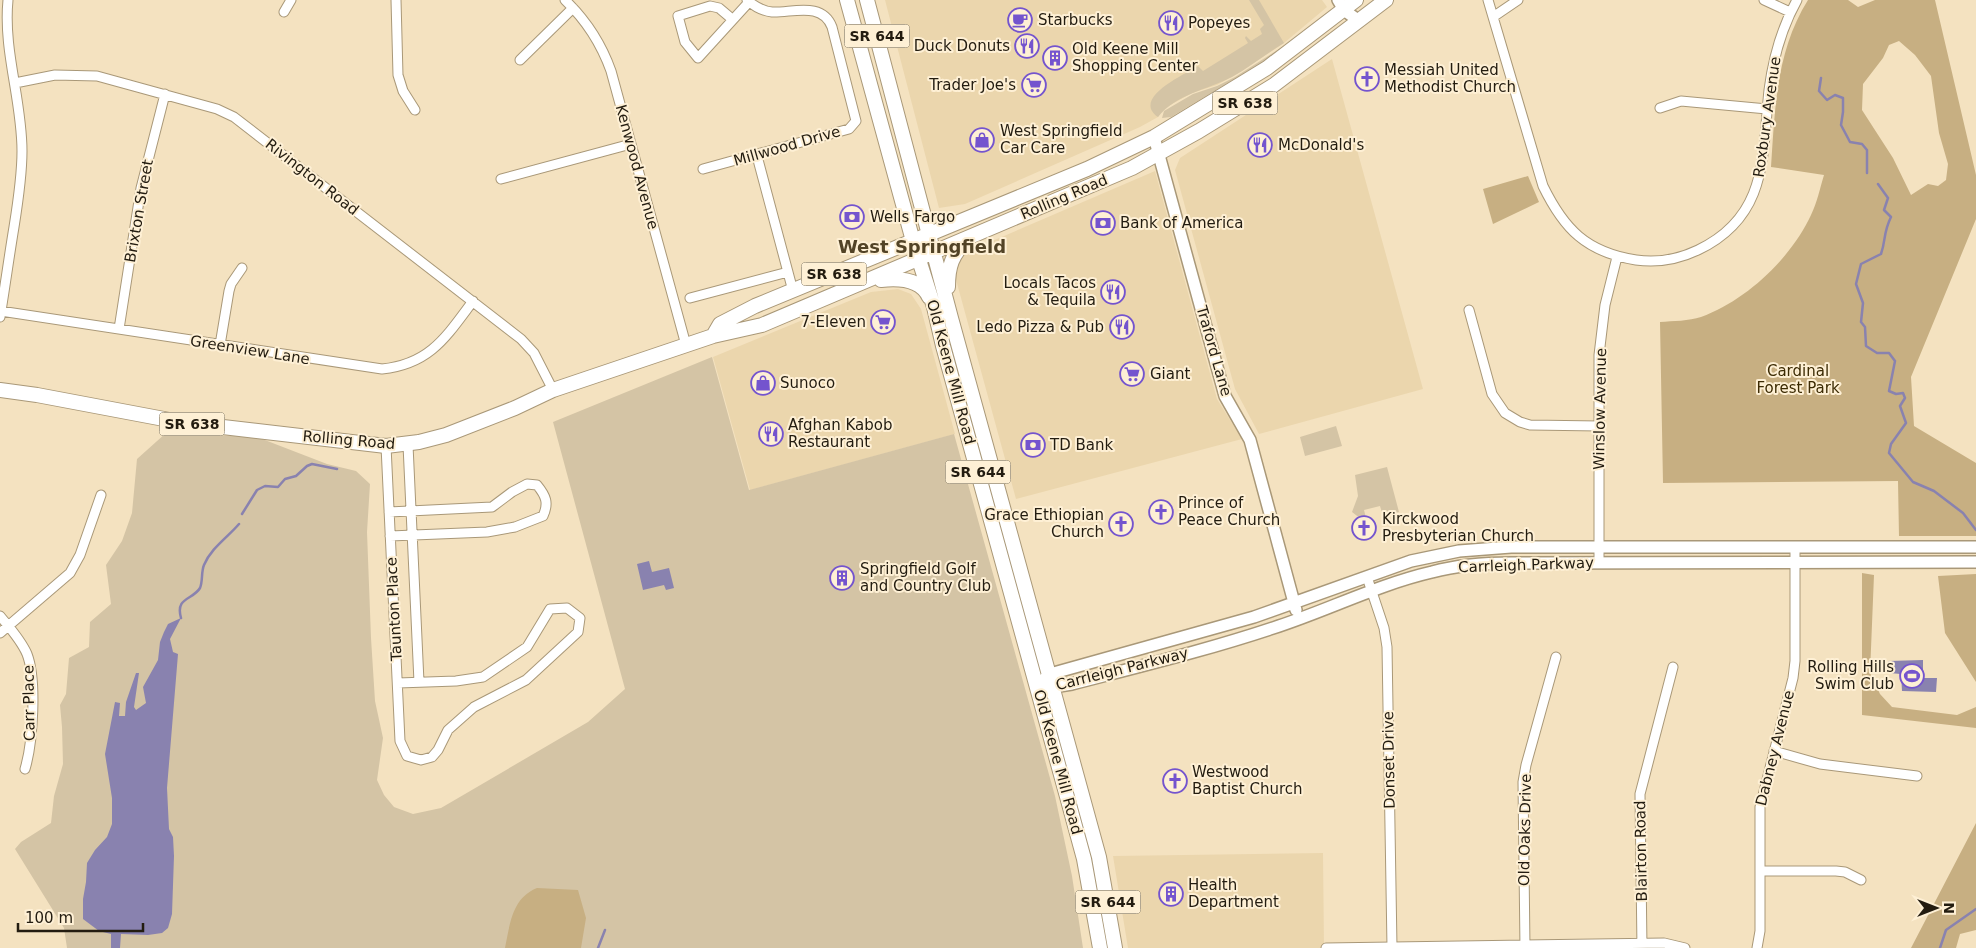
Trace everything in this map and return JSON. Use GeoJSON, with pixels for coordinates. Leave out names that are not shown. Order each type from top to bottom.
{"type":"FeatureCollection","features":[{"type":"Feature","properties":{"kind":"main road","name":"Old Keene Mill Road"},"geometry":{"type":"LineString","coordinates":[[847,0],[913,241],[934,307],[943,346],[1084,859],[1100,948]]}},
{"type":"Feature","properties":{"kind":"main road","name":"Old Keene Mill Road"},"geometry":{"type":"LineString","coordinates":[[867,0],[949,309],[1099,857],[1115,948]]}},
{"type":"Feature","properties":{"kind":"main road","name":"Rolling Road"},"geometry":{"type":"LineString","coordinates":[[713,336],[720,324],[755,306],[1087,168],[1154,137],[1267,68],[1341,5],[1356,0]]}},
{"type":"Feature","properties":{"kind":"main road","name":"Rolling Road"},"geometry":{"type":"LineString","coordinates":[[0,390],[37,395],[180,422],[386,446],[408,444],[446,435],[515,408],[553,390],[713,336],[762,325],[1094,185],[1159,154],[1274,85],[1386,0]]}},
{"type":"Feature","properties":{"kind":"main road"},"geometry":{"type":"LineString","coordinates":[[949,309],[948,275],[950,264],[957,250],[971,236]]}},
{"type":"Feature","properties":{"kind":"main road"},"geometry":{"type":"LineString","coordinates":[[868,281],[895,279],[916,284],[924,288],[934,307]]}},
{"type":"Feature","properties":{"kind":"street"},"geometry":{"type":"LineString","coordinates":[[0,313],[22,168],[21,124],[6,36],[8,0]]}},
{"type":"Feature","properties":{"kind":"street"},"geometry":{"type":"LineString","coordinates":[[284,12],[291,0]]}},
{"type":"Feature","properties":{"kind":"street"},"geometry":{"type":"LineString","coordinates":[[396,0],[398,75],[403,91],[415,110]]}},
{"type":"Feature","properties":{"kind":"street","name":"Kenwood Avenue"},"geometry":{"type":"LineString","coordinates":[[565,0],[589,26],[605,54],[611,71],[686,345]]}},
{"type":"Feature","properties":{"kind":"street","name":"Roxbury Avenue"},"geometry":{"type":"LineString","coordinates":[[1488,0],[1543,186],[1555,210],[1567,226],[1585,241],[1604,252],[1617,257],[1649,261],[1678,258],[1706,246],[1730,228],[1748,205],[1759,180],[1767,109],[1776,56],[1790,12],[1797,0]]}},
{"type":"Feature","properties":{"kind":"street"},"geometry":{"type":"LineString","coordinates":[[1493,18],[1518,0]]}},
{"type":"Feature","properties":{"kind":"street"},"geometry":{"type":"LineString","coordinates":[[1764,0],[1790,12]]}},
{"type":"Feature","properties":{"kind":"street"},"geometry":{"type":"LineString","coordinates":[[732,19],[719,8],[710,6],[678,16],[685,42],[698,58],[748,1]]}},
{"type":"Feature","properties":{"kind":"street","name":"Millwood Drive"},"geometry":{"type":"LineString","coordinates":[[703,169],[757,156],[849,129],[854,124],[856,116],[832,26],[826,17],[814,10],[767,11],[748,1]]}},
{"type":"Feature","properties":{"kind":"street"},"geometry":{"type":"LineString","coordinates":[[1341,5],[1360,21]]}},
{"type":"Feature","properties":{"kind":"street"},"geometry":{"type":"LineString","coordinates":[[520,60],[574,8]]}},
{"type":"Feature","properties":{"kind":"street","name":"Rivington Road"},"geometry":{"type":"LineString","coordinates":[[15,83],[56,75],[83,75],[113,80],[166,94],[217,109],[234,117],[528,345],[553,390]]}},
{"type":"Feature","properties":{"kind":"street","name":"Brixton Street"},"geometry":{"type":"LineString","coordinates":[[119,329],[141,188],[166,94]]}},
{"type":"Feature","properties":{"kind":"street"},"geometry":{"type":"LineString","coordinates":[[1660,108],[1680,101],[1767,109]]}},
{"type":"Feature","properties":{"kind":"street","name":"Traford Lane"},"geometry":{"type":"LineString","coordinates":[[1154,137],[1226,396],[1250,440],[1299,619]]}},
{"type":"Feature","properties":{"kind":"street"},"geometry":{"type":"LineString","coordinates":[[501,179],[631,144]]}},
{"type":"Feature","properties":{"kind":"street"},"geometry":{"type":"LineString","coordinates":[[757,156],[793,291]]}},
{"type":"Feature","properties":{"kind":"street","name":"Winslow Avenue"},"geometry":{"type":"LineString","coordinates":[[1599,563],[1599,355],[1602,326],[1617,257]]}},
{"type":"Feature","properties":{"kind":"street"},"geometry":{"type":"LineString","coordinates":[[220,345],[229,291],[231,284],[242,268]]}},
{"type":"Feature","properties":{"kind":"street"},"geometry":{"type":"LineString","coordinates":[[690,298],[788,272]]}},
{"type":"Feature","properties":{"kind":"street","name":"Greenview Lane"},"geometry":{"type":"LineString","coordinates":[[0,313],[119,329],[367,368],[396,367],[417,360],[434,348],[473,301]]}},
{"type":"Feature","properties":{"kind":"street"},"geometry":{"type":"LineString","coordinates":[[1469,310],[1492,394],[1505,413],[1520,422],[1530,425],[1599,426]]}},
{"type":"Feature","properties":{"kind":"street","name":"Taunton Place"},"geometry":{"type":"LineString","coordinates":[[386,446],[400,741],[407,756],[421,760],[432,757],[438,750],[448,730],[474,707],[526,680],[578,632],[580,618],[567,608],[550,609],[527,647],[483,677],[456,681],[419,682],[408,444]]}},
{"type":"Feature","properties":{"kind":"street"},"geometry":{"type":"LineString","coordinates":[[389,512],[492,507],[512,492],[527,484],[537,485],[546,496],[547,507],[543,516],[515,527],[487,532],[390,536]]}},
{"type":"Feature","properties":{"kind":"street"},"geometry":{"type":"LineString","coordinates":[[0,633],[70,573],[80,555],[101,495]]}},
{"type":"Feature","properties":{"kind":"street","name":"Carrleigh Parkway"},"geometry":{"type":"LineString","coordinates":[[1037,685],[1294,604],[1411,561],[1459,550],[1511,547],[1976,547]]}},
{"type":"Feature","properties":{"kind":"street","name":"Dabney Avenue"},"geometry":{"type":"LineString","coordinates":[[1757,948],[1760,931],[1760,807],[1793,678],[1795,547]]}},
{"type":"Feature","properties":{"kind":"street","name":"Carrleigh Parkway"},"geometry":{"type":"LineString","coordinates":[[1052,681],[1072,684],[1215,645],[1299,619],[1415,576],[1461,566],[1511,562],[1976,562]]}},
{"type":"Feature","properties":{"kind":"street","name":"Donset Drive"},"geometry":{"type":"LineString","coordinates":[[1367,577],[1384,628],[1387,647],[1392,947]]}},
{"type":"Feature","properties":{"kind":"street","name":"Carr Place"},"geometry":{"type":"LineString","coordinates":[[0,616],[22,644],[32,674],[30,746],[25,768]]}},
{"type":"Feature","properties":{"kind":"street","name":"Old Oaks Drive"},"geometry":{"type":"LineString","coordinates":[[1525,946],[1523,782],[1556,657]]}},
{"type":"Feature","properties":{"kind":"street","name":"Blairton Road"},"geometry":{"type":"LineString","coordinates":[[1642,946],[1640,794],[1673,667]]}},
{"type":"Feature","properties":{"kind":"street"},"geometry":{"type":"LineString","coordinates":[[398,683],[419,682]]}},
{"type":"Feature","properties":{"kind":"street"},"geometry":{"type":"LineString","coordinates":[[1774,751],[1820,764],[1917,776]]}},
{"type":"Feature","properties":{"kind":"street"},"geometry":{"type":"LineString","coordinates":[[1760,871],[1836,871],[1845,872],[1861,880]]}},
{"type":"Feature","properties":{"kind":"street"},"geometry":{"type":"LineString","coordinates":[[1326,948],[1642,946],[1664,943],[1685,948]]}},
{"type":"Feature","properties":{"kind":"shaded area","name":"Old Keene Mill Shopping Center"},"geometry":{"type":"Polygon","coordinates":[[[885,0],[1322,0],[1327,7],[1284,43],[1235,75],[1217,85],[1192,93],[1163,109],[1158,117],[1140,127],[965,204],[939,208],[885,0]]]}},
{"type":"Feature","properties":{"kind":"shaded area"},"geometry":{"type":"Polygon","coordinates":[[[1249,0],[1259,0],[1284,43],[1232,77],[1192,93],[1174,103],[1158,117],[1151,110],[1151,102],[1155,95],[1163,88],[1198,66],[1203,71],[1248,43],[1245,38],[1246,36],[1251,41],[1262,34],[1260,29],[1264,25],[1249,0]]]}},
{"type":"Feature","properties":{"kind":"shaded area"},"geometry":{"type":"Polygon","coordinates":[[[1282,47],[1274,55],[1171,117],[1162,118],[1164,111],[1193,94],[1217,86],[1235,77],[1282,47]]]}},
{"type":"Feature","properties":{"kind":"shaded area"},"geometry":{"type":"Polygon","coordinates":[[[1332,59],[1423,389],[1259,434],[1235,389],[1175,170],[1180,158],[1332,59]]]}},
{"type":"Feature","properties":{"kind":"shaded area"},"geometry":{"type":"Polygon","coordinates":[[[1155,171],[1217,399],[1242,439],[1016,499],[955,276],[959,261],[969,251],[1155,171]]]}},
{"type":"Feature","properties":{"kind":"shaded area"},"geometry":{"type":"Polygon","coordinates":[[[898,289],[911,294],[921,309],[955,434],[750,490],[713,357],[871,292],[898,289]]]}},
{"type":"Feature","properties":{"kind":"shaded area"},"geometry":{"type":"Polygon","coordinates":[[[712,357],[749,490],[954,434],[1055,796],[1072,876],[1083,948],[67,948],[64,928],[15,849],[21,842],[51,823],[54,796],[63,764],[60,705],[66,694],[69,658],[89,647],[90,622],[111,604],[106,565],[122,541],[132,513],[137,459],[166,433],[257,437],[327,464],[356,471],[370,484],[367,532],[371,638],[375,701],[383,738],[377,780],[384,795],[394,807],[413,814],[441,808],[588,722],[625,689],[553,422],[712,357]]]}},
{"type":"Feature","properties":{"kind":"shaded area"},"geometry":{"type":"Polygon","coordinates":[[[1336,426],[1342,446],[1305,456],[1300,437],[1336,426]]]}},
{"type":"Feature","properties":{"kind":"shaded area"},"geometry":{"type":"Polygon","coordinates":[[[1387,467],[1399,512],[1383,516],[1380,506],[1364,510],[1366,518],[1361,519],[1352,512],[1358,496],[1355,475],[1387,467]]]}},
{"type":"Feature","properties":{"kind":"shaded area"},"geometry":{"type":"Polygon","coordinates":[[[649,561],[652,572],[669,568],[674,588],[666,590],[664,585],[643,590],[637,564],[649,561]]]}},
{"type":"Feature","properties":{"kind":"shaded area"},"geometry":{"type":"Polygon","coordinates":[[[181,618],[170,639],[173,652],[178,654],[167,788],[169,829],[173,837],[174,856],[172,914],[168,928],[162,933],[148,935],[121,934],[120,948],[111,948],[111,934],[99,931],[83,919],[83,899],[87,863],[95,850],[107,837],[112,824],[112,798],[105,754],[115,702],[120,703],[119,716],[125,716],[126,702],[136,673],[139,673],[134,707],[136,710],[146,703],[143,687],[158,660],[160,642],[164,632],[168,624],[181,618]]]}},
{"type":"Feature","properties":{"kind":"shaded area"},"geometry":{"type":"Polygon","coordinates":[[[1923,660],[1923,678],[1937,678],[1936,692],[1902,691],[1901,674],[1889,673],[1888,661],[1923,660]]]}},
{"type":"Feature","properties":{"kind":"shaded area"},"geometry":{"type":"Polygon","coordinates":[[[1323,853],[1324,948],[1128,948],[1113,856],[1323,853]]]}},
{"type":"Feature","properties":{"kind":"green space","name":"Cardinal Forest Park"},"geometry":{"type":"Polygon","coordinates":[[[1808,0],[1848,0],[1858,7],[1875,0],[1935,0],[1976,175],[1976,219],[1911,377],[1914,426],[1976,463],[1976,536],[1899,536],[1898,481],[1663,483],[1660,322],[1701,317],[1718,310],[1751,289],[1766,276],[1792,247],[1802,231],[1815,206],[1824,175],[1771,167],[1779,81],[1789,39],[1797,19],[1808,0]],[[1899,41],[1889,45],[1883,58],[1863,84],[1862,110],[1893,158],[1911,195],[1928,184],[1938,186],[1946,180],[1948,164],[1939,133],[1931,76],[1915,55],[1899,41]]]}},
{"type":"Feature","properties":{"kind":"green space"},"geometry":{"type":"Polygon","coordinates":[[[1528,176],[1539,202],[1493,224],[1483,189],[1528,176]]]}},
{"type":"Feature","properties":{"kind":"green space"},"geometry":{"type":"Polygon","coordinates":[[[1862,573],[1874,575],[1870,673],[1880,694],[1892,707],[1957,715],[1976,707],[1976,728],[1862,715],[1862,573]]]}},
{"type":"Feature","properties":{"kind":"green space"},"geometry":{"type":"Polygon","coordinates":[[[1976,574],[1976,682],[1945,633],[1938,576],[1976,574]]]}},
{"type":"Feature","properties":{"kind":"green space"},"geometry":{"type":"Polygon","coordinates":[[[1976,823],[1976,930],[1960,934],[1956,948],[1911,948],[1976,823]]]}},
{"type":"Feature","properties":{"kind":"green space"},"geometry":{"type":"Polygon","coordinates":[[[537,888],[578,890],[586,918],[581,948],[505,948],[517,905],[529,892],[537,888]]]}},
{"type":"Feature","properties":{"kind":"waterway"},"geometry":{"type":"LineString","coordinates":[[1821,78],[1819,91],[1827,100],[1835,95],[1843,98],[1841,125],[1850,142],[1862,144],[1867,150],[1867,173]]}},
{"type":"Feature","properties":{"kind":"waterway"},"geometry":{"type":"LineString","coordinates":[[1878,184],[1888,198],[1884,210],[1891,217],[1881,254],[1861,264],[1856,284],[1863,303],[1861,322],[1865,327],[1866,346],[1877,353],[1889,353],[1895,361],[1889,391],[1896,394],[1903,393],[1905,398],[1900,406],[1906,423],[1891,444],[1889,453],[1913,482],[1934,491],[1963,513],[1976,530]]}},
{"type":"Feature","properties":{"kind":"waterway"},"geometry":{"type":"LineString","coordinates":[[242,514],[257,490],[265,486],[278,487],[285,479],[296,476],[307,466],[312,464],[337,469]]}},
{"type":"Feature","properties":{"kind":"waterway"},"geometry":{"type":"LineString","coordinates":[[181,618],[180,606],[200,588],[203,568],[207,559],[215,548],[239,524]]}},
{"type":"Feature","properties":{"kind":"waterway"},"geometry":{"type":"LineString","coordinates":[[1940,948],[1946,930],[1976,909]]}},
{"type":"Feature","properties":{"kind":"waterway"},"geometry":{"type":"LineString","coordinates":[[598,948],[605,930]]}},
{"type":"Feature","properties":{"kind":"place","name":"Starbucks"},"geometry":{"type":"Point","coordinates":[1020,20]}},
{"type":"Feature","properties":{"kind":"place","name":"Popeyes"},"geometry":{"type":"Point","coordinates":[1171,23]}},
{"type":"Feature","properties":{"kind":"place","name":"Duck Donuts"},"geometry":{"type":"Point","coordinates":[1027,46]}},
{"type":"Feature","properties":{"kind":"place","name":"Old Keene Mill Shopping Center"},"geometry":{"type":"Point","coordinates":[1055,58]}},
{"type":"Feature","properties":{"kind":"place","name":"Messiah United Methodist Church"},"geometry":{"type":"Point","coordinates":[1367,79]}},
{"type":"Feature","properties":{"kind":"place","name":"Trader Joe's"},"geometry":{"type":"Point","coordinates":[1034,85]}},
{"type":"Feature","properties":{"kind":"place","name":"West Springfield Car Care"},"geometry":{"type":"Point","coordinates":[982,140]}},
{"type":"Feature","properties":{"kind":"place","name":"McDonald's"},"geometry":{"type":"Point","coordinates":[1260,145]}},
{"type":"Feature","properties":{"kind":"place","name":"Wells Fargo"},"geometry":{"type":"Point","coordinates":[852,217]}},
{"type":"Feature","properties":{"kind":"place","name":"Bank of America"},"geometry":{"type":"Point","coordinates":[1103,223]}},
{"type":"Feature","properties":{"kind":"place","name":"Locals Tacos & Tequila"},"geometry":{"type":"Point","coordinates":[1113,292]}},
{"type":"Feature","properties":{"kind":"place","name":"7-Eleven"},"geometry":{"type":"Point","coordinates":[883,322]}},
{"type":"Feature","properties":{"kind":"place","name":"Ledo Pizza & Pub"},"geometry":{"type":"Point","coordinates":[1122,327]}},
{"type":"Feature","properties":{"kind":"place","name":"Giant"},"geometry":{"type":"Point","coordinates":[1132,374]}},
{"type":"Feature","properties":{"kind":"place","name":"Sunoco"},"geometry":{"type":"Point","coordinates":[763,383]}},
{"type":"Feature","properties":{"kind":"place","name":"Afghan Kabob Restaurant"},"geometry":{"type":"Point","coordinates":[771,434]}},
{"type":"Feature","properties":{"kind":"place","name":"TD Bank"},"geometry":{"type":"Point","coordinates":[1033,445]}},
{"type":"Feature","properties":{"kind":"place","name":"Prince of Peace Church"},"geometry":{"type":"Point","coordinates":[1161,512]}},
{"type":"Feature","properties":{"kind":"place","name":"Grace Ethiopian Church"},"geometry":{"type":"Point","coordinates":[1121,524]}},
{"type":"Feature","properties":{"kind":"place","name":"Kirckwood Presbyterian Church"},"geometry":{"type":"Point","coordinates":[1364,528]}},
{"type":"Feature","properties":{"kind":"place","name":"Springfield Golf and Country Club"},"geometry":{"type":"Point","coordinates":[842,578]}},
{"type":"Feature","properties":{"kind":"place","name":"Rolling Hills Swim Club"},"geometry":{"type":"Point","coordinates":[1912,676]}},
{"type":"Feature","properties":{"kind":"place","name":"Westwood Baptist Church"},"geometry":{"type":"Point","coordinates":[1175,781]}},
{"type":"Feature","properties":{"kind":"place","name":"Health Department"},"geometry":{"type":"Point","coordinates":[1171,894]}},
{"type":"Feature","properties":{"kind":"district","name":"West Springfield"},"geometry":{"type":"Point","coordinates":[922,247]}}]}
